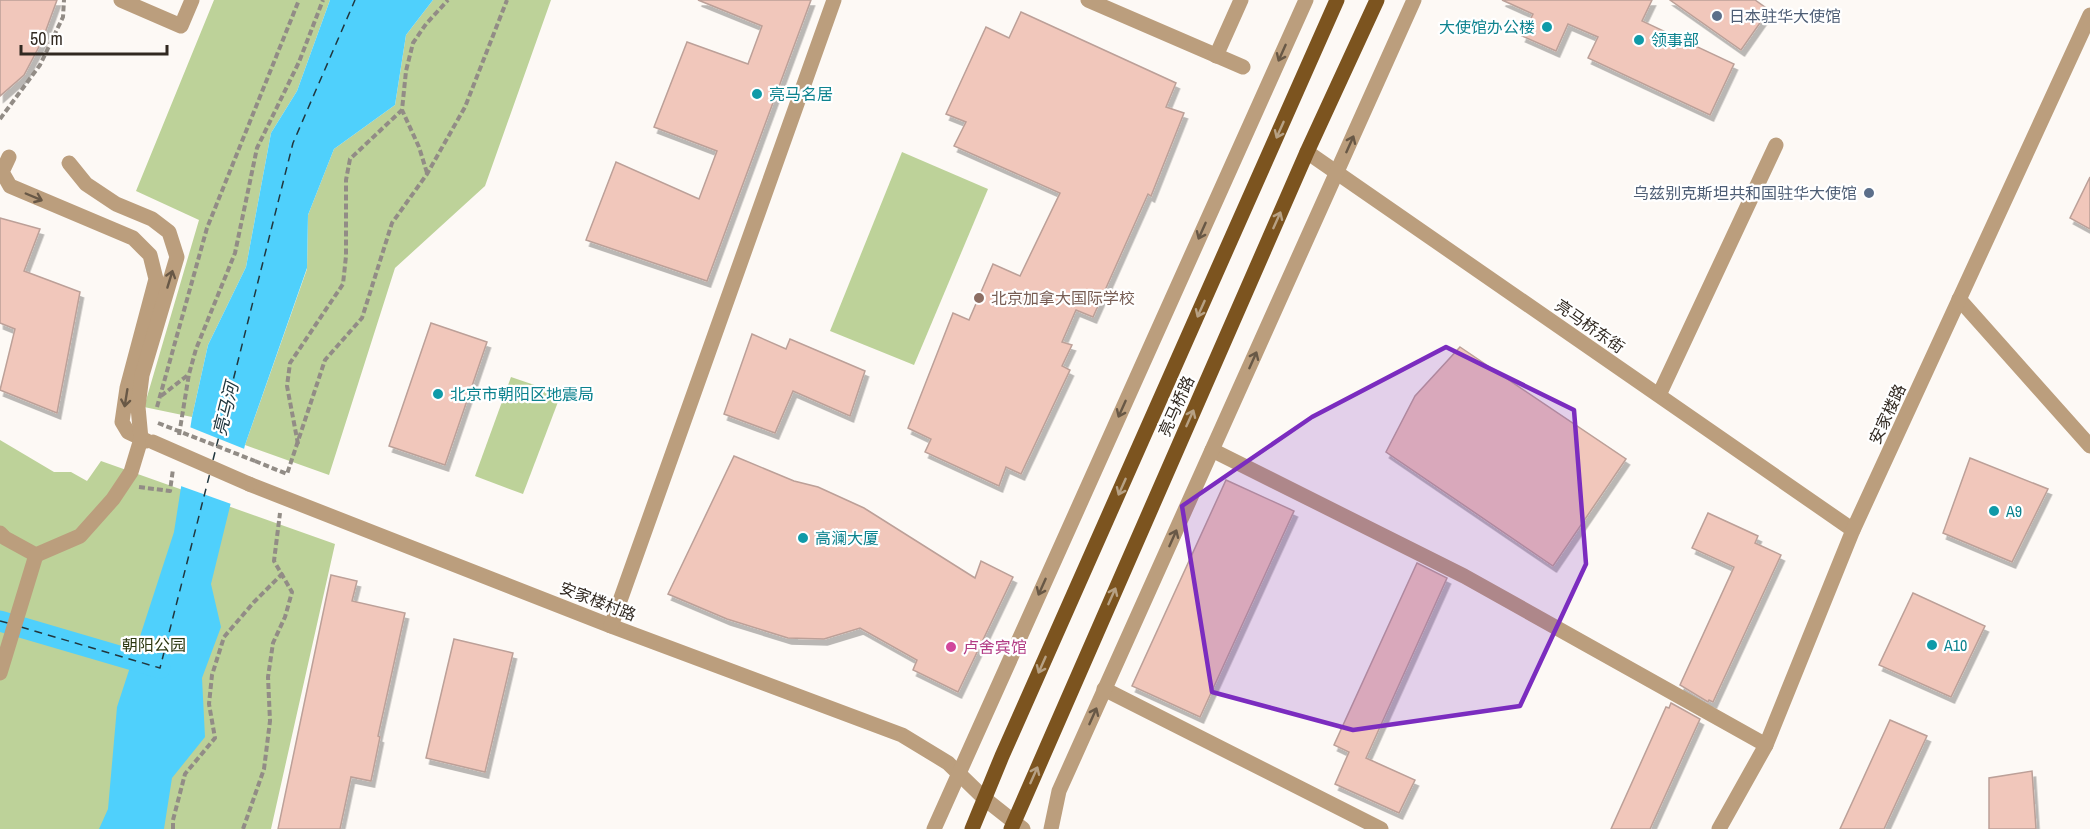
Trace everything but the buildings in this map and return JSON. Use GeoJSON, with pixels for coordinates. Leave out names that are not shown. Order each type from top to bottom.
{"type":"FeatureCollection","features":[{"type":"Feature","properties":{"kind":"main road","name":"亮马桥路"},"geometry":{"type":"LineString","coordinates":[[972,829],[1007,745],[1337,0]]}},
{"type":"Feature","properties":{"kind":"main road","name":"亮马桥路"},"geometry":{"type":"LineString","coordinates":[[1016,827],[1307,152],[1377,0]]}},
{"type":"Feature","properties":{"kind":"street"},"geometry":{"type":"LineString","coordinates":[[121,0],[181,26],[192,0]]}},
{"type":"Feature","properties":{"kind":"street"},"geometry":{"type":"LineString","coordinates":[[611,626],[834,0]]}},
{"type":"Feature","properties":{"kind":"street"},"geometry":{"type":"LineString","coordinates":[[1088,0],[1243,67]]}},
{"type":"Feature","properties":{"kind":"street"},"geometry":{"type":"LineString","coordinates":[[1216,56],[1241,0]]}},
{"type":"Feature","properties":{"kind":"street"},"geometry":{"type":"LineString","coordinates":[[934,829],[1306,0]]}},
{"type":"Feature","properties":{"kind":"street"},"geometry":{"type":"LineString","coordinates":[[1051,829],[1059,791],[1414,0]]}},
{"type":"Feature","properties":{"kind":"street","name":"安家楼路"},"geometry":{"type":"LineString","coordinates":[[1719,829],[1766,745],[1853,530],[2090,15]]}},
{"type":"Feature","properties":{"kind":"street"},"geometry":{"type":"LineString","coordinates":[[1659,395],[1776,145]]}},
{"type":"Feature","properties":{"kind":"street","name":"亮马桥东街"},"geometry":{"type":"LineString","coordinates":[[1307,152],[1853,530]]}},
{"type":"Feature","properties":{"kind":"street"},"geometry":{"type":"LineString","coordinates":[[4,160],[2,172],[10,186],[133,238],[150,255],[156,279],[127,388],[122,422],[128,432],[147,440]]}},
{"type":"Feature","properties":{"kind":"street"},"geometry":{"type":"LineString","coordinates":[[0,673],[36,555],[80,536],[113,499],[131,472],[147,440],[138,407],[142,375],[177,257],[169,232],[152,219],[116,204],[86,184],[69,163]]}},
{"type":"Feature","properties":{"kind":"street"},"geometry":{"type":"LineString","coordinates":[[1959,299],[2090,446]]}},
{"type":"Feature","properties":{"kind":"street","name":"安家楼村路"},"geometry":{"type":"LineString","coordinates":[[147,440],[282,498],[611,626],[902,735],[958,772],[1016,827]]}},
{"type":"Feature","properties":{"kind":"street"},"geometry":{"type":"LineString","coordinates":[[1212,450],[1464,576],[1766,745]]}},
{"type":"Feature","properties":{"kind":"street"},"geometry":{"type":"LineString","coordinates":[[0,533],[36,555]]}},
{"type":"Feature","properties":{"kind":"street"},"geometry":{"type":"LineString","coordinates":[[1104,689],[1381,829]]}},
{"type":"Feature","properties":{"kind":"path"},"geometry":{"type":"LineString","coordinates":[[0,119],[40,65],[63,17],[64,0]]}},
{"type":"Feature","properties":{"kind":"path"},"geometry":{"type":"LineString","coordinates":[[155,413],[207,228],[299,0]]}},
{"type":"Feature","properties":{"kind":"path"},"geometry":{"type":"LineString","coordinates":[[178,436],[196,349],[235,254],[257,148],[299,62],[323,0]]}},
{"type":"Feature","properties":{"kind":"path"},"geometry":{"type":"LineString","coordinates":[[427,174],[419,147],[402,110],[406,71],[413,43],[426,24],[448,0]]}},
{"type":"Feature","properties":{"kind":"path"},"geometry":{"type":"LineString","coordinates":[[243,829],[264,769],[270,721],[268,677],[273,643],[285,617],[292,592],[274,561],[287,474],[325,360],[362,318],[392,223],[427,174],[465,107],[507,0]]}},
{"type":"Feature","properties":{"kind":"path"},"geometry":{"type":"LineString","coordinates":[[298,445],[287,386],[290,363],[343,284],[346,256],[345,180],[350,159],[402,110]]}},
{"type":"Feature","properties":{"kind":"path"},"geometry":{"type":"LineString","coordinates":[[159,397],[189,374]]}},
{"type":"Feature","properties":{"kind":"path"},"geometry":{"type":"LineString","coordinates":[[158,423],[287,474]]}},
{"type":"Feature","properties":{"kind":"path"},"geometry":{"type":"LineString","coordinates":[[123,484],[170,491],[175,458]]}},
{"type":"Feature","properties":{"kind":"path"},"geometry":{"type":"LineString","coordinates":[[173,829],[173,820],[185,774],[215,738],[209,704],[212,675],[224,637],[283,573]]}},
{"type":"Feature","properties":{"kind":"highlighted area"},"geometry":{"type":"Polygon","coordinates":[[[1446,347],[1574,410],[1586,564],[1520,706],[1353,730],[1212,692],[1182,506],[1312,417],[1446,347]]]}},
{"type":"Feature","properties":{"kind":"green space"},"geometry":{"type":"Polygon","coordinates":[[[214,0],[330,0],[297,91],[271,133],[246,267],[208,345],[192,417],[144,407],[199,220],[136,191],[214,0]]]}},
{"type":"Feature","properties":{"kind":"green space"},"geometry":{"type":"Polygon","coordinates":[[[433,0],[551,0],[485,186],[395,268],[329,475],[245,445],[307,269],[308,215],[334,149],[395,105],[406,35],[433,0]]]}},
{"type":"Feature","properties":{"kind":"green space"},"geometry":{"type":"Polygon","coordinates":[[[902,152],[988,189],[914,365],[830,331],[902,152]]]}},
{"type":"Feature","properties":{"kind":"green space"},"geometry":{"type":"Polygon","coordinates":[[[511,377],[561,394],[523,494],[475,476],[511,377]]]}},
{"type":"Feature","properties":{"kind":"green space","name":"朝阳公园"},"geometry":{"type":"Polygon","coordinates":[[[0,440],[54,472],[71,472],[87,481],[101,461],[335,544],[271,829],[0,829],[0,440]]]}},
{"type":"Feature","properties":{"kind":"water","name":"亮马河"},"geometry":{"type":"Polygon","coordinates":[[[330,0],[433,0],[406,35],[395,105],[334,149],[308,215],[307,268],[245,445],[211,584],[221,627],[202,678],[205,737],[172,778],[164,829],[99,829],[108,809],[117,707],[174,532],[192,417],[208,345],[246,267],[271,133],[297,91],[330,0]]]}},
{"type":"Feature","properties":{"kind":"pier"},"geometry":{"type":"Polygon","coordinates":[[[187,426],[247,450],[234,505],[178,485],[187,426]]]}},
{"type":"Feature","properties":{"kind":"waterway"},"geometry":{"type":"LineString","coordinates":[[0,621],[160,668]]}},
{"type":"Feature","properties":{"kind":"ferry route"},"geometry":{"type":"LineString","coordinates":[[213,460],[293,143],[355,0]]}},
{"type":"Feature","properties":{"kind":"ferry route"},"geometry":{"type":"LineString","coordinates":[[21,627],[160,668],[210,473]]}},
{"type":"Feature","properties":{"kind":"ferry route"},"geometry":{"type":"LineString","coordinates":[[0,621],[8,623]]}},
{"type":"Feature","properties":{"kind":"place","name":"日本驻华大使馆"},"geometry":{"type":"Point","coordinates":[1717,16]}},
{"type":"Feature","properties":{"kind":"place","name":"大使馆办公楼"},"geometry":{"type":"Point","coordinates":[1547,27]}},
{"type":"Feature","properties":{"kind":"place","name":"领事部"},"geometry":{"type":"Point","coordinates":[1639,40]}},
{"type":"Feature","properties":{"kind":"place","name":"亮马名居"},"geometry":{"type":"Point","coordinates":[757,94]}},
{"type":"Feature","properties":{"kind":"place","name":"乌兹别克斯坦共和国驻华大使馆"},"geometry":{"type":"Point","coordinates":[1869,193]}},
{"type":"Feature","properties":{"kind":"place","name":"北京加拿大国际学校"},"geometry":{"type":"Point","coordinates":[979,298]}},
{"type":"Feature","properties":{"kind":"place","name":"北京市朝阳区地震局"},"geometry":{"type":"Point","coordinates":[438,394]}},
{"type":"Feature","properties":{"kind":"place","name":"A9"},"geometry":{"type":"Point","coordinates":[1994,511]}},
{"type":"Feature","properties":{"kind":"place","name":"高澜大厦"},"geometry":{"type":"Point","coordinates":[803,538]}},
{"type":"Feature","properties":{"kind":"place","name":"A10"},"geometry":{"type":"Point","coordinates":[1932,645]}},
{"type":"Feature","properties":{"kind":"place","name":"卢舍宾馆"},"geometry":{"type":"Point","coordinates":[951,647]}}]}
